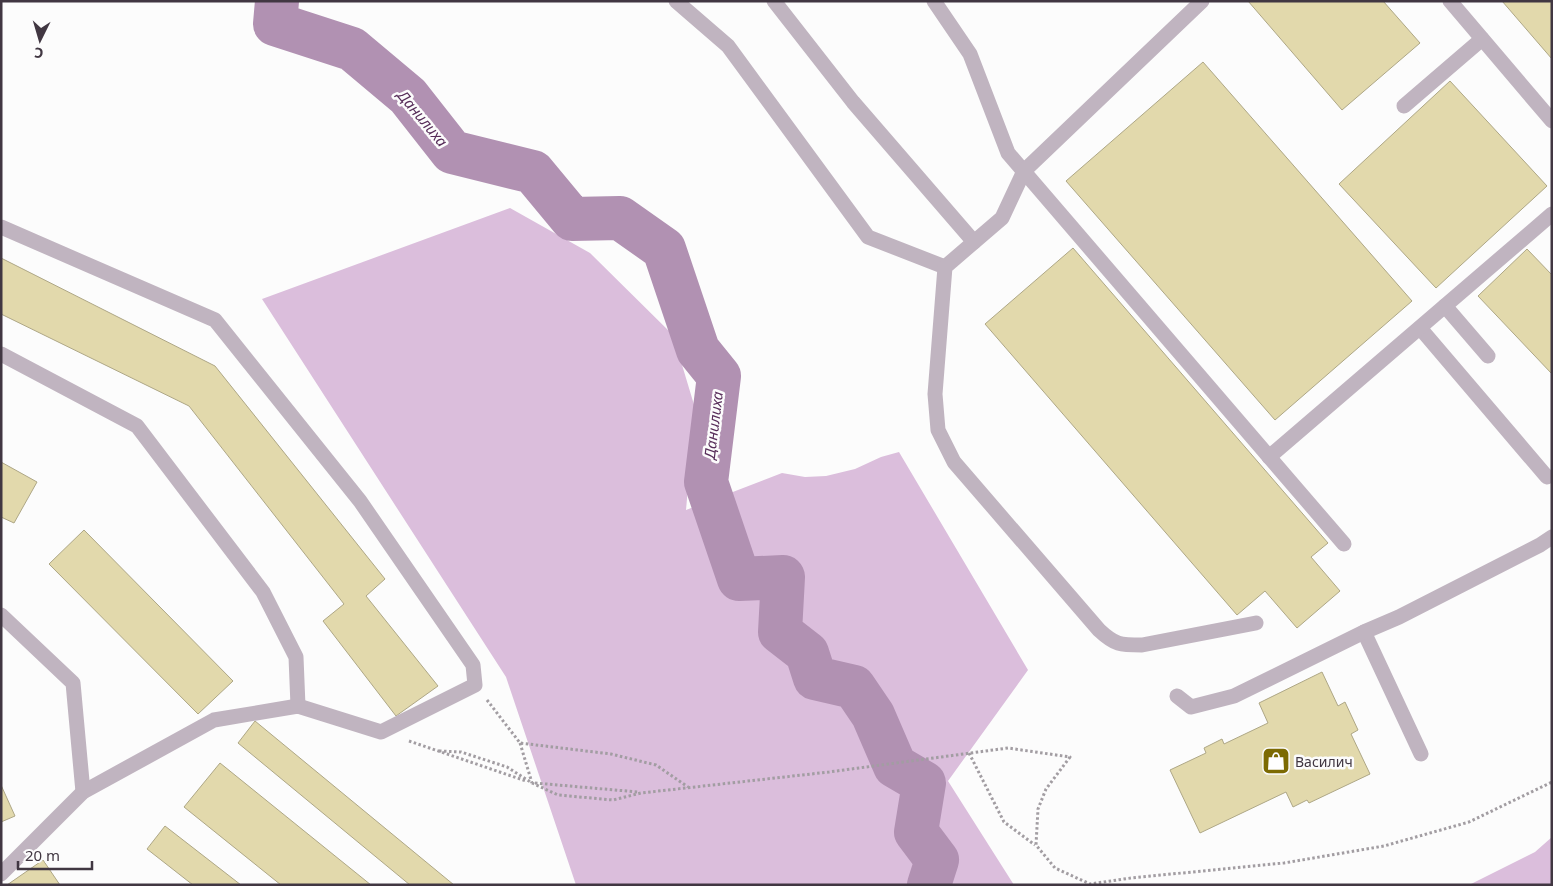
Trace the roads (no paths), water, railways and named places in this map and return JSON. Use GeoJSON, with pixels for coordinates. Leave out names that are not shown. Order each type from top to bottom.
{"type":"FeatureCollection","features":[{"type":"Feature","properties":{"kind":"street"},"geometry":{"type":"LineString","coordinates":[[676,1],[728,46],[868,237],[945,267]]}},
{"type":"Feature","properties":{"kind":"street"},"geometry":{"type":"LineString","coordinates":[[774,1],[853,102],[974,242]]}},
{"type":"Feature","properties":{"kind":"street"},"geometry":{"type":"LineString","coordinates":[[934,1],[970,54],[1008,153],[1344,544]]}},
{"type":"Feature","properties":{"kind":"street"},"geometry":{"type":"LineString","coordinates":[[1202,1],[1024,171],[1002,218],[945,267],[935,394],[938,430],[954,462],[1099,630],[1111,641],[1126,645],[1142,645],[1256,623]]}},
{"type":"Feature","properties":{"kind":"street"},"geometry":{"type":"LineString","coordinates":[[1450,1],[1552,120]]}},
{"type":"Feature","properties":{"kind":"street"},"geometry":{"type":"LineString","coordinates":[[1404,106],[1482,40]]}},
{"type":"Feature","properties":{"kind":"street"},"geometry":{"type":"LineString","coordinates":[[1269,457],[1552,214]]}},
{"type":"Feature","properties":{"kind":"street"},"geometry":{"type":"LineString","coordinates":[[1,227],[214,320],[360,501],[473,665],[475,685],[381,732],[298,706],[214,720],[83,792],[1,874]]}},
{"type":"Feature","properties":{"kind":"street"},"geometry":{"type":"LineString","coordinates":[[1445,306],[1488,356]]}},
{"type":"Feature","properties":{"kind":"street"},"geometry":{"type":"LineString","coordinates":[[1420,328],[1547,477]]}},
{"type":"Feature","properties":{"kind":"street"},"geometry":{"type":"LineString","coordinates":[[1,354],[137,426],[264,592],[296,657],[298,706]]}},
{"type":"Feature","properties":{"kind":"street"},"geometry":{"type":"LineString","coordinates":[[1177,696],[1191,707],[1234,696],[1364,632],[1399,617],[1552,537]]}},
{"type":"Feature","properties":{"kind":"street"},"geometry":{"type":"LineString","coordinates":[[1,615],[73,683],[83,792]]}},
{"type":"Feature","properties":{"kind":"street"},"geometry":{"type":"LineString","coordinates":[[1364,632],[1421,754]]}},
{"type":"Feature","properties":{"kind":"waterway","name":"Данилиха"},"geometry":{"type":"LineString","coordinates":[[277,1],[275,24],[352,49],[408,96],[452,152],[533,172],[572,219],[620,218],[664,249],[698,350],[719,376],[706,482],[739,579],[783,577],[780,632],[807,653],[815,678],[854,687],[873,715],[895,766],[924,783],[916,832],[937,860],[929,885]]}},
{"type":"Feature","properties":{"kind":"place","name":"Василич"},"geometry":{"type":"Point","coordinates":[1276,761]}}]}
